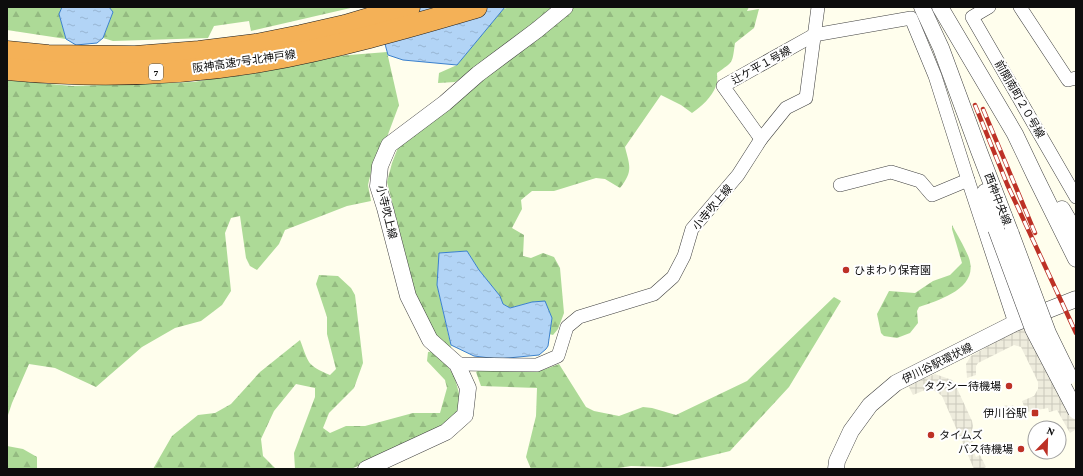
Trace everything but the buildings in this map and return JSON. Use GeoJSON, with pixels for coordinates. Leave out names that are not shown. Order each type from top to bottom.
{"type":"FeatureCollection","features":[{"type":"Feature","properties":{"kind":"highway","name":"阪神高速7号北神戸線"},"geometry":{"type":"LineString","coordinates":[[7,69],[48,73],[136,73],[216,67],[260,61],[345,26],[409,7]]}},
{"type":"Feature","properties":{"kind":"highway","name":"阪神高速7号北神戸線"},"geometry":{"type":"LineString","coordinates":[[7,52],[48,56],[135,57],[199,52],[256,45],[302,44],[409,27],[476,7]]}},
{"type":"Feature","properties":{"kind":"street","name":"小寺吹上線"},"geometry":{"type":"LineString","coordinates":[[366,469],[446,432],[465,415],[468,388],[457,364],[430,340],[408,296],[378,186],[380,166],[390,145],[445,103],[478,74],[565,7]]}},
{"type":"Feature","properties":{"kind":"street","name":"小寺吹上線"},"geometry":{"type":"LineString","coordinates":[[457,364],[537,366],[558,356],[567,327],[578,317],[654,294],[673,277],[684,256],[692,228],[738,175],[761,139],[786,108],[806,98],[818,7]]}},
{"type":"Feature","properties":{"kind":"street","name":"西神中央線"},"geometry":{"type":"LineString","coordinates":[[922,7],[941,48],[1048,333],[1076,390]]}},
{"type":"Feature","properties":{"kind":"street"},"geometry":{"type":"LineString","coordinates":[[940,7],[1031,151],[1075,232]]}},
{"type":"Feature","properties":{"kind":"street","name":"前開南町２０号線"},"geometry":{"type":"LineString","coordinates":[[989,7],[972,17],[1075,194]]}},
{"type":"Feature","properties":{"kind":"street"},"geometry":{"type":"LineString","coordinates":[[1020,7],[1068,80],[1076,78]]}},
{"type":"Feature","properties":{"kind":"street"},"geometry":{"type":"LineString","coordinates":[[814,35],[911,18],[935,76],[1015,323]]}},
{"type":"Feature","properties":{"kind":"street","name":"辻ケ平１号線"},"geometry":{"type":"LineString","coordinates":[[761,139],[722,86],[814,35]]}},
{"type":"Feature","properties":{"kind":"street"},"geometry":{"type":"LineString","coordinates":[[959,38],[1015,134],[1076,259]]}},
{"type":"Feature","properties":{"kind":"street"},"geometry":{"type":"LineString","coordinates":[[952,77],[996,229],[1033,329],[1076,411]]}},
{"type":"Feature","properties":{"kind":"street"},"geometry":{"type":"LineString","coordinates":[[840,185],[891,172],[920,181],[932,195],[968,180]]}},
{"type":"Feature","properties":{"kind":"street","name":"伊川谷駅環状線"},"geometry":{"type":"LineString","coordinates":[[836,469],[851,431],[870,405],[896,383],[1015,323],[1076,299]]}},
{"type":"Feature","properties":{"kind":"green space"},"geometry":{"type":"Polygon","coordinates":[[[7,7],[62,7],[59,14],[66,39],[7,30],[7,7]]]}},
{"type":"Feature","properties":{"kind":"green space"},"geometry":{"type":"Polygon","coordinates":[[[109,7],[355,7],[251,31],[249,21],[214,26],[208,38],[113,41],[103,38],[113,12],[109,7]]]}},
{"type":"Feature","properties":{"kind":"green space"},"geometry":{"type":"Polygon","coordinates":[[[510,7],[554,7],[486,64],[455,82],[438,83],[439,73],[457,65],[503,9],[510,7]]]}},
{"type":"Feature","properties":{"kind":"green space"},"geometry":{"type":"Polygon","coordinates":[[[571,7],[749,7],[747,11],[759,9],[754,28],[735,43],[731,61],[717,73],[717,83],[714,90],[702,105],[692,113],[681,105],[661,95],[625,147],[629,164],[629,173],[620,188],[605,179],[596,178],[554,191],[532,191],[521,200],[522,209],[512,228],[524,235],[523,256],[531,258],[543,253],[554,257],[560,268],[564,313],[558,329],[553,335],[549,334],[552,318],[532,302],[510,308],[503,304],[500,296],[479,270],[467,251],[439,253],[437,285],[452,351],[433,333],[417,300],[387,182],[392,163],[399,145],[571,7]]]}},
{"type":"Feature","properties":{"kind":"green space"},"geometry":{"type":"Polygon","coordinates":[[[387,52],[399,105],[387,137],[374,159],[368,185],[371,201],[347,206],[285,230],[279,244],[257,270],[250,266],[246,258],[240,216],[231,218],[225,233],[231,291],[222,305],[201,321],[175,328],[142,347],[96,387],[55,368],[29,364],[7,418],[7,80],[72,86],[194,82],[337,56],[387,52]]]}},
{"type":"Feature","properties":{"kind":"green space"},"geometry":{"type":"Polygon","coordinates":[[[952,225],[969,258],[970,271],[967,279],[962,286],[946,297],[919,307],[917,311],[918,323],[910,333],[897,338],[884,336],[881,333],[877,314],[889,291],[915,293],[933,281],[950,275],[962,263],[952,225]]]}},
{"type":"Feature","properties":{"kind":"green space"},"geometry":{"type":"Polygon","coordinates":[[[319,275],[338,276],[351,288],[355,295],[363,363],[354,388],[329,413],[323,428],[330,433],[346,426],[365,426],[413,413],[440,413],[447,388],[445,380],[427,361],[428,352],[436,351],[454,375],[460,397],[456,417],[445,429],[351,469],[295,469],[294,453],[315,397],[315,388],[296,384],[274,411],[261,439],[263,456],[276,469],[153,469],[172,436],[198,415],[215,413],[231,404],[260,372],[300,340],[307,359],[312,366],[330,375],[336,369],[327,334],[327,317],[316,284],[319,275]]]}},
{"type":"Feature","properties":{"kind":"green space"},"geometry":{"type":"Polygon","coordinates":[[[834,297],[841,301],[789,387],[730,451],[664,467],[631,466],[613,469],[531,469],[526,457],[536,416],[537,388],[481,386],[476,372],[483,368],[543,370],[559,364],[586,407],[594,411],[619,416],[643,407],[676,415],[747,381],[834,297]]]}},
{"type":"Feature","properties":{"kind":"green space"},"geometry":{"type":"Polygon","coordinates":[[[7,446],[23,449],[37,457],[37,469],[7,469],[7,446]]]}},
{"type":"Feature","properties":{"kind":"shaded area"},"geometry":{"type":"Polygon","coordinates":[[[1026,325],[1069,410],[1076,420],[1076,433],[1075,430],[1070,433],[1067,428],[1067,420],[1063,420],[1057,410],[1049,412],[1048,408],[997,417],[995,411],[1006,405],[1010,407],[1013,405],[1016,410],[1024,406],[1022,401],[1034,396],[1038,389],[1038,382],[1021,347],[1014,345],[978,363],[976,366],[976,375],[967,378],[966,364],[971,356],[1026,325]]]}},
{"type":"Feature","properties":{"kind":"shaded area"},"geometry":{"type":"Polygon","coordinates":[[[935,374],[952,380],[955,384],[972,421],[973,426],[971,434],[974,441],[970,443],[976,457],[980,455],[986,467],[982,469],[974,469],[942,396],[932,390],[925,390],[913,395],[908,385],[935,374]]]}},
{"type":"Feature","properties":{"kind":"water"},"geometry":{"type":"Polygon","coordinates":[[[62,7],[109,7],[113,12],[103,38],[97,43],[76,45],[66,39],[59,14],[62,7]]]}},
{"type":"Feature","properties":{"kind":"water"},"geometry":{"type":"Polygon","coordinates":[[[385,7],[505,7],[457,65],[403,60],[388,55],[385,44],[385,7]]]}},
{"type":"Feature","properties":{"kind":"water"},"geometry":{"type":"Polygon","coordinates":[[[467,251],[479,270],[500,296],[503,304],[510,308],[532,302],[545,301],[552,318],[548,346],[539,355],[498,359],[474,356],[451,345],[437,285],[439,253],[467,251]]]}},
{"type":"Feature","properties":{"kind":"railway"},"geometry":{"type":"LineString","coordinates":[[975,105],[1007,184],[1076,333]]}},
{"type":"Feature","properties":{"kind":"railway"},"geometry":{"type":"LineString","coordinates":[[983,109],[1035,233]]}},
{"type":"Feature","properties":{"kind":"place","name":"ひまわり保育園"},"geometry":{"type":"Point","coordinates":[846,270]}},
{"type":"Feature","properties":{"kind":"place","name":"タクシー待機場"},"geometry":{"type":"Point","coordinates":[1009,386]}},
{"type":"Feature","properties":{"kind":"place","name":"伊川谷駅"},"geometry":{"type":"Point","coordinates":[1035,413]}},
{"type":"Feature","properties":{"kind":"place","name":"タイムズ"},"geometry":{"type":"Point","coordinates":[931,435]}},
{"type":"Feature","properties":{"kind":"place","name":"バス待機場"},"geometry":{"type":"Point","coordinates":[1021,449]}}]}
